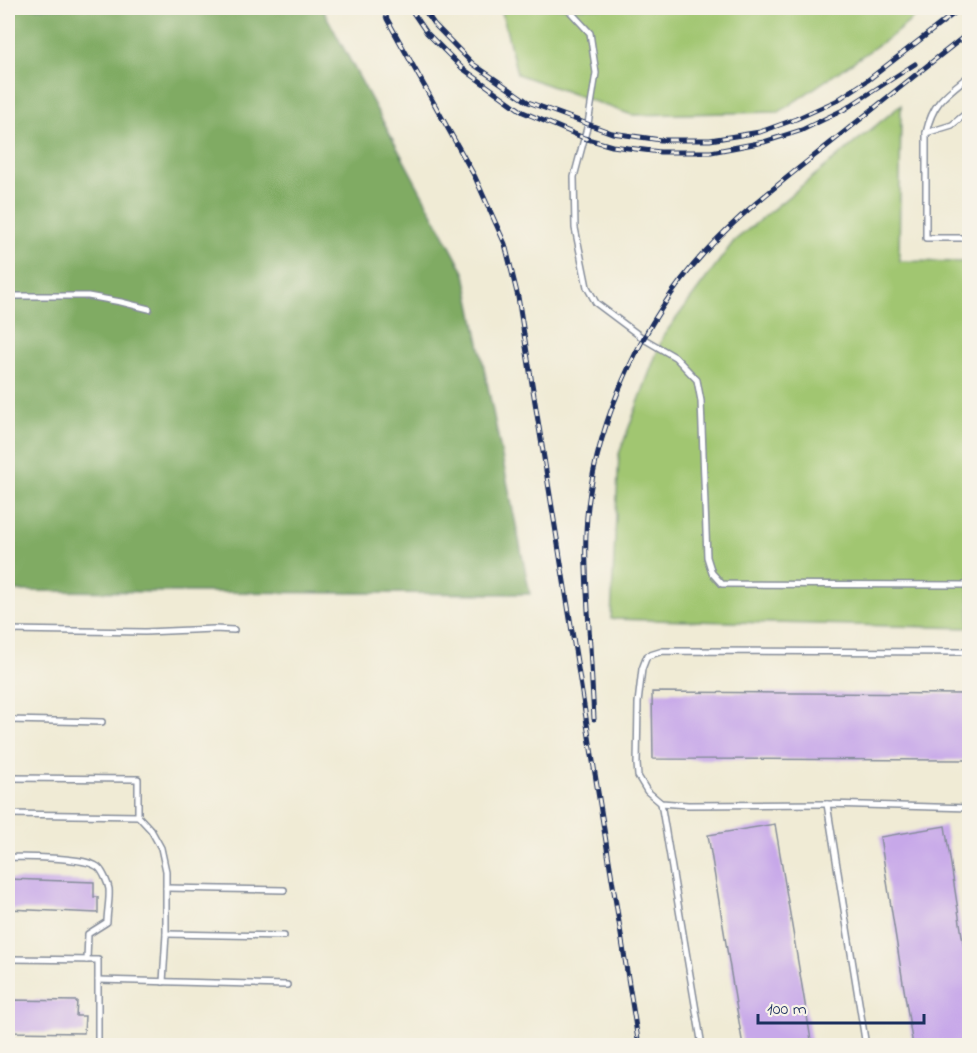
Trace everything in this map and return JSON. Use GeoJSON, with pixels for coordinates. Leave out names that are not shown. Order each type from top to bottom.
{"type":"FeatureCollection","features":[{"type":"Feature","properties":{"kind":"lane"},"geometry":{"type":"LineString","coordinates":[[567,8],[590,33],[596,72],[588,124],[574,177],[575,228],[587,287],[596,303],[644,339],[675,357],[697,380],[701,401],[707,557],[712,573],[722,584],[969,585]]}},
{"type":"Feature","properties":{"kind":"lane"},"geometry":{"type":"LineString","coordinates":[[969,75],[941,98],[930,116],[926,134],[926,238],[969,238]]}},
{"type":"Feature","properties":{"kind":"lane"},"geometry":{"type":"LineString","coordinates":[[926,134],[952,125],[969,110]]}},
{"type":"Feature","properties":{"kind":"lane"},"geometry":{"type":"LineString","coordinates":[[8,296],[88,296],[149,309]]}},
{"type":"Feature","properties":{"kind":"lane"},"geometry":{"type":"LineString","coordinates":[[8,630],[146,632],[234,630]]}},
{"type":"Feature","properties":{"kind":"lane"},"geometry":{"type":"LineString","coordinates":[[969,652],[663,651],[647,656],[642,669],[638,704],[637,764],[638,776],[647,791],[661,803],[969,808]]}},
{"type":"Feature","properties":{"kind":"lane"},"geometry":{"type":"LineString","coordinates":[[8,720],[102,722]]}},
{"type":"Feature","properties":{"kind":"lane"},"geometry":{"type":"LineString","coordinates":[[8,778],[138,779],[138,816],[151,830],[161,848],[166,871],[164,982]]}},
{"type":"Feature","properties":{"kind":"lane"},"geometry":{"type":"LineString","coordinates":[[661,803],[702,1046]]}},
{"type":"Feature","properties":{"kind":"lane"},"geometry":{"type":"LineString","coordinates":[[827,804],[866,1046]]}},
{"type":"Feature","properties":{"kind":"lane"},"geometry":{"type":"LineString","coordinates":[[8,814],[138,816]]}},
{"type":"Feature","properties":{"kind":"lane"},"geometry":{"type":"LineString","coordinates":[[8,858],[76,860],[89,862],[99,868],[109,889],[107,922],[88,934],[87,960]]}},
{"type":"Feature","properties":{"kind":"lane"},"geometry":{"type":"LineString","coordinates":[[166,888],[284,891]]}},
{"type":"Feature","properties":{"kind":"lane"},"geometry":{"type":"LineString","coordinates":[[166,934],[284,936]]}},
{"type":"Feature","properties":{"kind":"lane"},"geometry":{"type":"LineString","coordinates":[[8,958],[98,960],[98,1046]]}},
{"type":"Feature","properties":{"kind":"lane"},"geometry":{"type":"LineString","coordinates":[[98,980],[287,985]]}},
{"type":"Feature","properties":{"kind":"green space"},"geometry":{"type":"Polygon","coordinates":[[[8,8],[322,8],[465,274],[530,594],[8,591],[8,8]]]}},
{"type":"Feature","properties":{"kind":"green space"},"geometry":{"type":"Polygon","coordinates":[[[501,8],[926,8],[893,35],[779,112],[632,115],[517,74],[501,8]]]}},
{"type":"Feature","properties":{"kind":"green space"},"geometry":{"type":"Polygon","coordinates":[[[901,105],[899,261],[969,262],[969,628],[611,619],[619,454],[663,336],[734,241],[901,105]]]}},
{"type":"Feature","properties":{"kind":"building"},"geometry":{"type":"Polygon","coordinates":[[[652,692],[969,694],[969,760],[653,759],[652,692]]]}},
{"type":"Feature","properties":{"kind":"building"},"geometry":{"type":"Polygon","coordinates":[[[775,824],[812,1046],[743,1046],[708,835],[775,824]]]}},
{"type":"Feature","properties":{"kind":"building"},"geometry":{"type":"Polygon","coordinates":[[[945,826],[969,981],[969,1046],[913,1046],[880,837],[945,826]]]}},
{"type":"Feature","properties":{"kind":"building"},"geometry":{"type":"Polygon","coordinates":[[[8,879],[94,882],[94,897],[98,897],[98,913],[8,909],[8,879]]]}},
{"type":"Feature","properties":{"kind":"building"},"geometry":{"type":"Polygon","coordinates":[[[8,1000],[77,1001],[76,1016],[85,1016],[84,1033],[8,1032],[8,1000]]]}},
{"type":"Feature","properties":{"kind":"railway"},"geometry":{"type":"LineString","coordinates":[[383,8],[475,177],[505,244],[518,297],[639,1046]]}},
{"type":"Feature","properties":{"kind":"railway"},"geometry":{"type":"LineString","coordinates":[[410,8],[427,33],[462,68],[523,112],[584,138],[612,146],[660,152],[711,152],[764,142],[802,130],[845,109],[915,64]]}},
{"type":"Feature","properties":{"kind":"railway"},"geometry":{"type":"LineString","coordinates":[[423,8],[434,24],[473,64],[528,102],[612,133],[661,140],[710,140],[760,132],[796,119],[836,101],[868,80],[961,8]]}},
{"type":"Feature","properties":{"kind":"railway"},"geometry":{"type":"LineString","coordinates":[[594,719],[586,571],[588,506],[602,438],[613,404],[643,339],[682,279],[719,237],[786,178],[970,32]]}}]}
